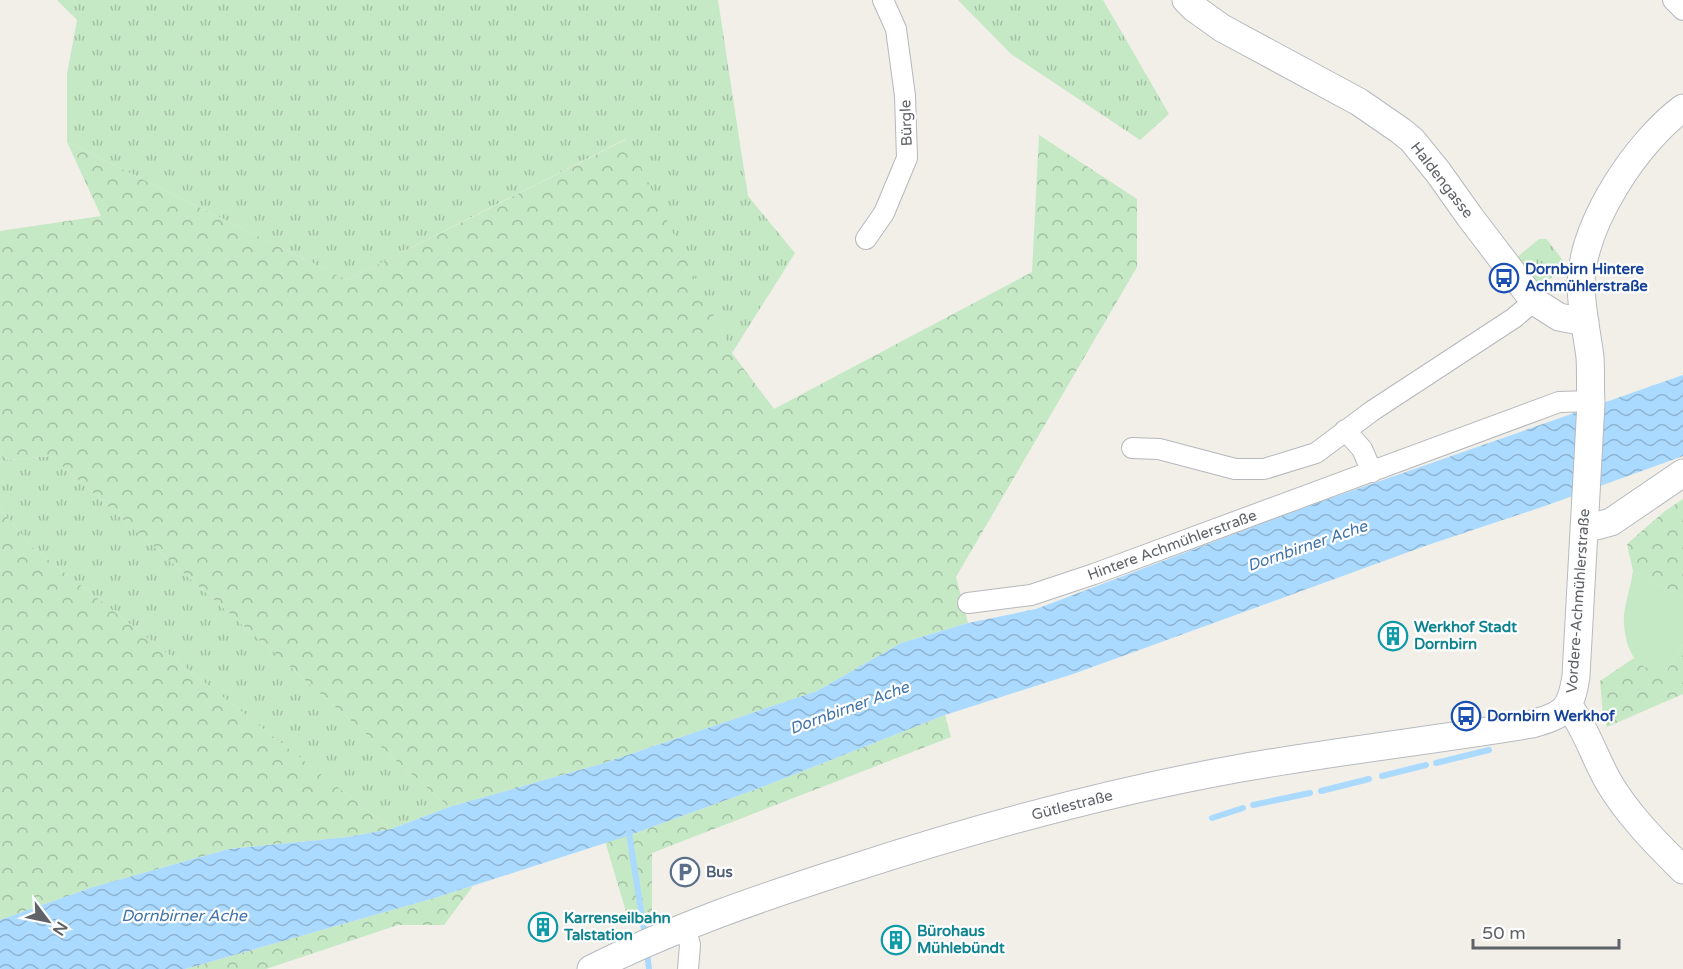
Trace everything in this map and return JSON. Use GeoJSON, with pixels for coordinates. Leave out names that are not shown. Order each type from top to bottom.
{"type":"FeatureCollection","features":[{"type":"Feature","properties":{"kind":"street","name":"Bürgle"},"geometry":{"type":"LineString","coordinates":[[866,240],[884,213],[907,158],[905,96],[896,29],[883,0]]}},
{"type":"Feature","properties":{"kind":"street","name":"Haldengasse"},"geometry":{"type":"LineString","coordinates":[[1186,0],[1222,28],[1359,102],[1412,140],[1534,301],[1559,317],[1585,322]]}},
{"type":"Feature","properties":{"kind":"street"},"geometry":{"type":"LineString","coordinates":[[1673,0],[1683,10]]}},
{"type":"Feature","properties":{"kind":"street"},"geometry":{"type":"LineString","coordinates":[[1585,322],[1581,284],[1591,237],[1626,168],[1652,136],[1683,108]]}},
{"type":"Feature","properties":{"kind":"street"},"geometry":{"type":"LineString","coordinates":[[1132,448],[1159,449],[1235,469],[1264,469],[1316,453],[1345,430],[1514,318],[1534,301]]}},
{"type":"Feature","properties":{"kind":"street","name":"Vordere-Achmühlerstraße"},"geometry":{"type":"LineString","coordinates":[[1585,322],[1590,359],[1591,399],[1576,676],[1569,706],[1578,719],[1608,782],[1636,819],[1683,870]]}},
{"type":"Feature","properties":{"kind":"street","name":"Hintere Achmühlerstraße"},"geometry":{"type":"LineString","coordinates":[[968,603],[1031,595],[1559,402],[1591,399]]}},
{"type":"Feature","properties":{"kind":"street"},"geometry":{"type":"LineString","coordinates":[[1345,430],[1362,449],[1372,472]]}},
{"type":"Feature","properties":{"kind":"street"},"geometry":{"type":"LineString","coordinates":[[1584,513],[1596,526],[1611,522],[1683,473]]}},
{"type":"Feature","properties":{"kind":"street","name":"Gütlestraße"},"geometry":{"type":"LineString","coordinates":[[591,969],[657,937],[747,902],[1000,823],[1107,795],[1240,768],[1532,724],[1561,714],[1569,706]]}},
{"type":"Feature","properties":{"kind":"street"},"geometry":{"type":"LineString","coordinates":[[685,926],[690,945],[688,969]]}},
{"type":"Feature","properties":{"kind":"green space"},"geometry":{"type":"Polygon","coordinates":[[[57,0],[718,0],[748,196],[795,253],[732,353],[626,139],[347,280],[67,142],[67,74],[77,20],[57,0]]]}},
{"type":"Feature","properties":{"kind":"green space"},"geometry":{"type":"Polygon","coordinates":[[[958,0],[1103,0],[1169,114],[1140,140],[1011,54],[958,0]]]}},
{"type":"Feature","properties":{"kind":"green space"},"geometry":{"type":"Polygon","coordinates":[[[1039,135],[1137,199],[1137,267],[956,577],[968,623],[901,643],[817,691],[601,764],[449,807],[51,456],[7,460],[0,453],[0,231],[101,216],[67,142],[347,280],[627,139],[732,353],[774,409],[1032,272],[1039,135]]]}},
{"type":"Feature","properties":{"kind":"green space"},"geometry":{"type":"Polygon","coordinates":[[[1539,239],[1546,239],[1565,263],[1564,268],[1538,288],[1515,259],[1539,239]]]}},
{"type":"Feature","properties":{"kind":"green space"},"geometry":{"type":"Polygon","coordinates":[[[0,453],[7,460],[51,456],[449,807],[391,829],[33,548],[0,508],[0,453]]]}},
{"type":"Feature","properties":{"kind":"green space"},"geometry":{"type":"Polygon","coordinates":[[[1683,499],[1683,597],[1633,571],[1627,544],[1665,511],[1683,499]]]}},
{"type":"Feature","properties":{"kind":"green space"},"geometry":{"type":"Polygon","coordinates":[[[0,508],[33,548],[391,829],[348,837],[229,849],[93,887],[0,920],[0,508]]]}},
{"type":"Feature","properties":{"kind":"green space"},"geometry":{"type":"Polygon","coordinates":[[[1633,571],[1683,597],[1683,644],[1666,672],[1649,669],[1641,664],[1635,659],[1628,645],[1624,629],[1624,614],[1633,571]]]}},
{"type":"Feature","properties":{"kind":"green space"},"geometry":{"type":"Polygon","coordinates":[[[1683,644],[1683,694],[1607,727],[1603,715],[1600,681],[1634,658],[1646,667],[1666,672],[1683,644]]]}},
{"type":"Feature","properties":{"kind":"green space"},"geometry":{"type":"Polygon","coordinates":[[[945,715],[951,737],[652,853],[652,912],[629,922],[605,841],[630,835],[770,784],[945,715]]]}},
{"type":"Feature","properties":{"kind":"green space"},"geometry":{"type":"Polygon","coordinates":[[[473,886],[444,925],[398,925],[266,969],[185,969],[438,897],[473,886]]]}},
{"type":"Feature","properties":{"kind":"water","name":"Dornbirner Ache"},"geometry":{"type":"Polygon","coordinates":[[[1683,375],[1683,456],[1425,546],[1076,673],[945,715],[770,784],[630,835],[438,897],[185,969],[0,969],[0,920],[93,887],[229,849],[348,837],[391,829],[449,807],[601,764],[817,691],[901,643],[968,623],[1036,609],[1314,504],[1683,375]]]}},
{"type":"Feature","properties":{"kind":"waterway"},"geometry":{"type":"LineString","coordinates":[[1436,763],[1489,750]]}},
{"type":"Feature","properties":{"kind":"waterway"},"geometry":{"type":"LineString","coordinates":[[1382,776],[1426,765]]}},
{"type":"Feature","properties":{"kind":"waterway"},"geometry":{"type":"LineString","coordinates":[[1321,791],[1369,779]]}},
{"type":"Feature","properties":{"kind":"waterway"},"geometry":{"type":"LineString","coordinates":[[1253,805],[1310,793]]}},
{"type":"Feature","properties":{"kind":"waterway"},"geometry":{"type":"LineString","coordinates":[[1212,818],[1243,808]]}},
{"type":"Feature","properties":{"kind":"waterway"},"geometry":{"type":"LineString","coordinates":[[628,827],[645,936]]}},
{"type":"Feature","properties":{"kind":"waterway"},"geometry":{"type":"LineString","coordinates":[[647,952],[649,969]]}},
{"type":"Feature","properties":{"kind":"place","name":"Dornbirn Hintere Achmühlerstraße"},"geometry":{"type":"Point","coordinates":[1504,278]}},
{"type":"Feature","properties":{"kind":"place","name":"Werkhof Stadt Dornbirn"},"geometry":{"type":"Point","coordinates":[1393,636]}},
{"type":"Feature","properties":{"kind":"place","name":"Dornbirn Werkhof"},"geometry":{"type":"Point","coordinates":[1466,716]}},
{"type":"Feature","properties":{"kind":"place","name":"Bus"},"geometry":{"type":"Point","coordinates":[685,872]}},
{"type":"Feature","properties":{"kind":"place","name":"Karrenseilbahn Talstation"},"geometry":{"type":"Point","coordinates":[543,927]}},
{"type":"Feature","properties":{"kind":"place","name":"Bürohaus Mühlebündt"},"geometry":{"type":"Point","coordinates":[896,940]}}]}
